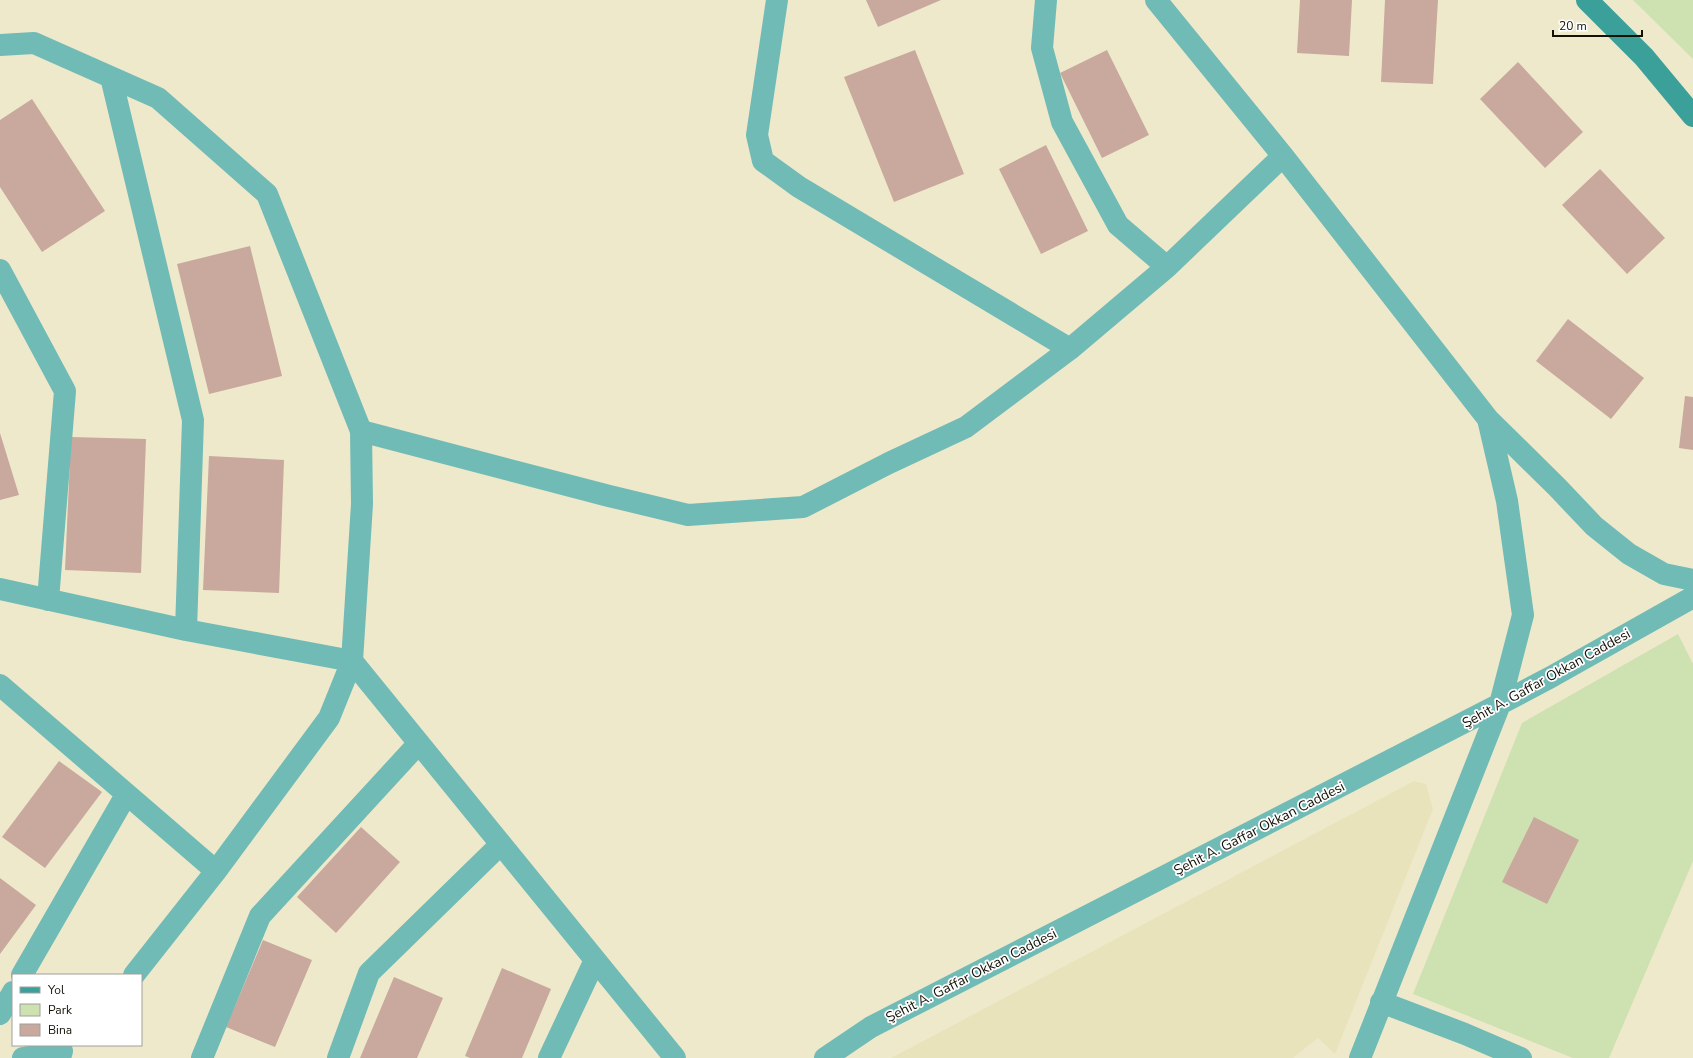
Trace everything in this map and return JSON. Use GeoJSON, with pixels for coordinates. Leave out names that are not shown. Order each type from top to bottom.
{"type":"FeatureCollection","features":[{"type":"Feature","properties":{"kind":"street"},"geometry":{"type":"LineString","coordinates":[[777,0],[757,135],[763,161],[800,187],[1070,349]]}},
{"type":"Feature","properties":{"kind":"street"},"geometry":{"type":"LineString","coordinates":[[1046,0],[1042,48],[1062,122],[1118,225],[1167,267]]}},
{"type":"Feature","properties":{"kind":"street"},"geometry":{"type":"LineString","coordinates":[[1156,0],[1283,156],[1488,419],[1594,526],[1629,554],[1664,574],[1693,580]]}},
{"type":"Feature","properties":{"kind":"street"},"geometry":{"type":"LineString","coordinates":[[1587,0],[1644,57],[1693,116]]}},
{"type":"Feature","properties":{"kind":"street"},"geometry":{"type":"LineString","coordinates":[[0,44],[34,43],[158,98],[267,194],[361,431],[362,504],[352,661],[329,718],[216,871],[135,974]]}},
{"type":"Feature","properties":{"kind":"street"},"geometry":{"type":"LineString","coordinates":[[111,77],[193,420],[186,630]]}},
{"type":"Feature","properties":{"kind":"street"},"geometry":{"type":"LineString","coordinates":[[361,431],[609,496],[688,515],[803,507],[889,463],[966,427],[1070,349],[1167,267],[1283,156]]}},
{"type":"Feature","properties":{"kind":"street"},"geometry":{"type":"LineString","coordinates":[[0,270],[65,391],[48,600]]}},
{"type":"Feature","properties":{"kind":"street"},"geometry":{"type":"LineString","coordinates":[[1360,1058],[1500,704],[1523,615],[1507,502],[1488,419]]}},
{"type":"Feature","properties":{"kind":"street"},"geometry":{"type":"LineString","coordinates":[[0,589],[186,630],[352,661],[500,845],[675,1058]]}},
{"type":"Feature","properties":{"kind":"street","name":"Şehit A. Gaffar Okkan Caddesi"},"geometry":{"type":"LineString","coordinates":[[825,1058],[871,1026],[1500,704],[1551,677],[1693,596]]}},
{"type":"Feature","properties":{"kind":"street"},"geometry":{"type":"LineString","coordinates":[[0,685],[216,871]]}},
{"type":"Feature","properties":{"kind":"street"},"geometry":{"type":"LineString","coordinates":[[202,1058],[260,916],[419,743]]}},
{"type":"Feature","properties":{"kind":"street"},"geometry":{"type":"LineString","coordinates":[[23,974],[126,795]]}},
{"type":"Feature","properties":{"kind":"street"},"geometry":{"type":"LineString","coordinates":[[338,1058],[369,973],[500,845]]}},
{"type":"Feature","properties":{"kind":"street"},"geometry":{"type":"LineString","coordinates":[[549,1058],[595,960]]}},
{"type":"Feature","properties":{"kind":"street"},"geometry":{"type":"LineString","coordinates":[[0,1014],[12,994]]}},
{"type":"Feature","properties":{"kind":"street"},"geometry":{"type":"LineString","coordinates":[[1381,1002],[1465,1034],[1521,1058]]}},
{"type":"Feature","properties":{"kind":"street"},"geometry":{"type":"LineString","coordinates":[[23,1058],[63,1053]]}},
{"type":"Feature","properties":{"kind":"shaded area"},"geometry":{"type":"Polygon","coordinates":[[[1414,781],[1426,784],[1433,809],[1335,1054],[1318,1038],[1293,1058],[891,1058],[1414,781]]]}},
{"type":"Feature","properties":{"kind":"green space"},"geometry":{"type":"Polygon","coordinates":[[[1633,0],[1693,0],[1693,59],[1633,0]]]}},
{"type":"Feature","properties":{"kind":"green space"},"geometry":{"type":"Polygon","coordinates":[[[1678,634],[1693,664],[1693,861],[1609,1058],[1573,1058],[1413,994],[1522,723],[1678,634]]]}},
{"type":"Feature","properties":{"kind":"building"},"geometry":{"type":"Polygon","coordinates":[[[866,0],[941,0],[878,27],[866,0]]]}},
{"type":"Feature","properties":{"kind":"building"},"geometry":{"type":"Polygon","coordinates":[[[1300,0],[1352,0],[1349,56],[1297,53],[1300,0]]]}},
{"type":"Feature","properties":{"kind":"building"},"geometry":{"type":"Polygon","coordinates":[[[1385,0],[1438,0],[1433,84],[1381,82],[1385,0]]]}},
{"type":"Feature","properties":{"kind":"building"},"geometry":{"type":"Polygon","coordinates":[[[915,50],[964,174],[894,202],[844,77],[915,50]]]}},
{"type":"Feature","properties":{"kind":"building"},"geometry":{"type":"Polygon","coordinates":[[[1107,50],[1149,135],[1102,158],[1060,73],[1107,50]]]}},
{"type":"Feature","properties":{"kind":"building"},"geometry":{"type":"Polygon","coordinates":[[[1518,62],[1583,132],[1545,168],[1480,99],[1518,62]]]}},
{"type":"Feature","properties":{"kind":"building"},"geometry":{"type":"Polygon","coordinates":[[[32,99],[105,211],[42,252],[0,187],[0,120],[32,99]]]}},
{"type":"Feature","properties":{"kind":"building"},"geometry":{"type":"Polygon","coordinates":[[[1046,145],[1088,231],[1041,254],[999,169],[1046,145]]]}},
{"type":"Feature","properties":{"kind":"building"},"geometry":{"type":"Polygon","coordinates":[[[1600,169],[1665,238],[1627,274],[1562,205],[1600,169]]]}},
{"type":"Feature","properties":{"kind":"building"},"geometry":{"type":"Polygon","coordinates":[[[250,246],[282,376],[209,394],[177,264],[250,246]]]}},
{"type":"Feature","properties":{"kind":"building"},"geometry":{"type":"Polygon","coordinates":[[[1568,319],[1644,378],[1611,419],[1536,361],[1568,319]]]}},
{"type":"Feature","properties":{"kind":"building"},"geometry":{"type":"Polygon","coordinates":[[[1685,396],[1693,397],[1693,450],[1679,448],[1685,396]]]}},
{"type":"Feature","properties":{"kind":"building"},"geometry":{"type":"Polygon","coordinates":[[[0,433],[19,495],[0,500],[0,433]]]}},
{"type":"Feature","properties":{"kind":"building"},"geometry":{"type":"Polygon","coordinates":[[[71,437],[146,439],[141,573],[65,570],[71,437]]]}},
{"type":"Feature","properties":{"kind":"building"},"geometry":{"type":"Polygon","coordinates":[[[209,456],[284,460],[279,593],[203,590],[209,456]]]}},
{"type":"Feature","properties":{"kind":"building"},"geometry":{"type":"Polygon","coordinates":[[[59,761],[102,792],[45,868],[2,837],[59,761]]]}},
{"type":"Feature","properties":{"kind":"building"},"geometry":{"type":"Polygon","coordinates":[[[1534,817],[1579,840],[1547,904],[1502,882],[1534,817]]]}},
{"type":"Feature","properties":{"kind":"building"},"geometry":{"type":"Polygon","coordinates":[[[361,827],[400,862],[336,933],[297,897],[361,827]]]}},
{"type":"Feature","properties":{"kind":"building"},"geometry":{"type":"Polygon","coordinates":[[[0,878],[36,905],[0,954],[0,878]]]}},
{"type":"Feature","properties":{"kind":"building"},"geometry":{"type":"Polygon","coordinates":[[[263,940],[312,960],[275,1047],[226,1027],[263,940]]]}},
{"type":"Feature","properties":{"kind":"building"},"geometry":{"type":"Polygon","coordinates":[[[502,968],[551,989],[522,1058],[470,1058],[465,1056],[502,968]]]}},
{"type":"Feature","properties":{"kind":"building"},"geometry":{"type":"Polygon","coordinates":[[[394,977],[443,998],[417,1058],[360,1058],[394,977]]]}}]}
